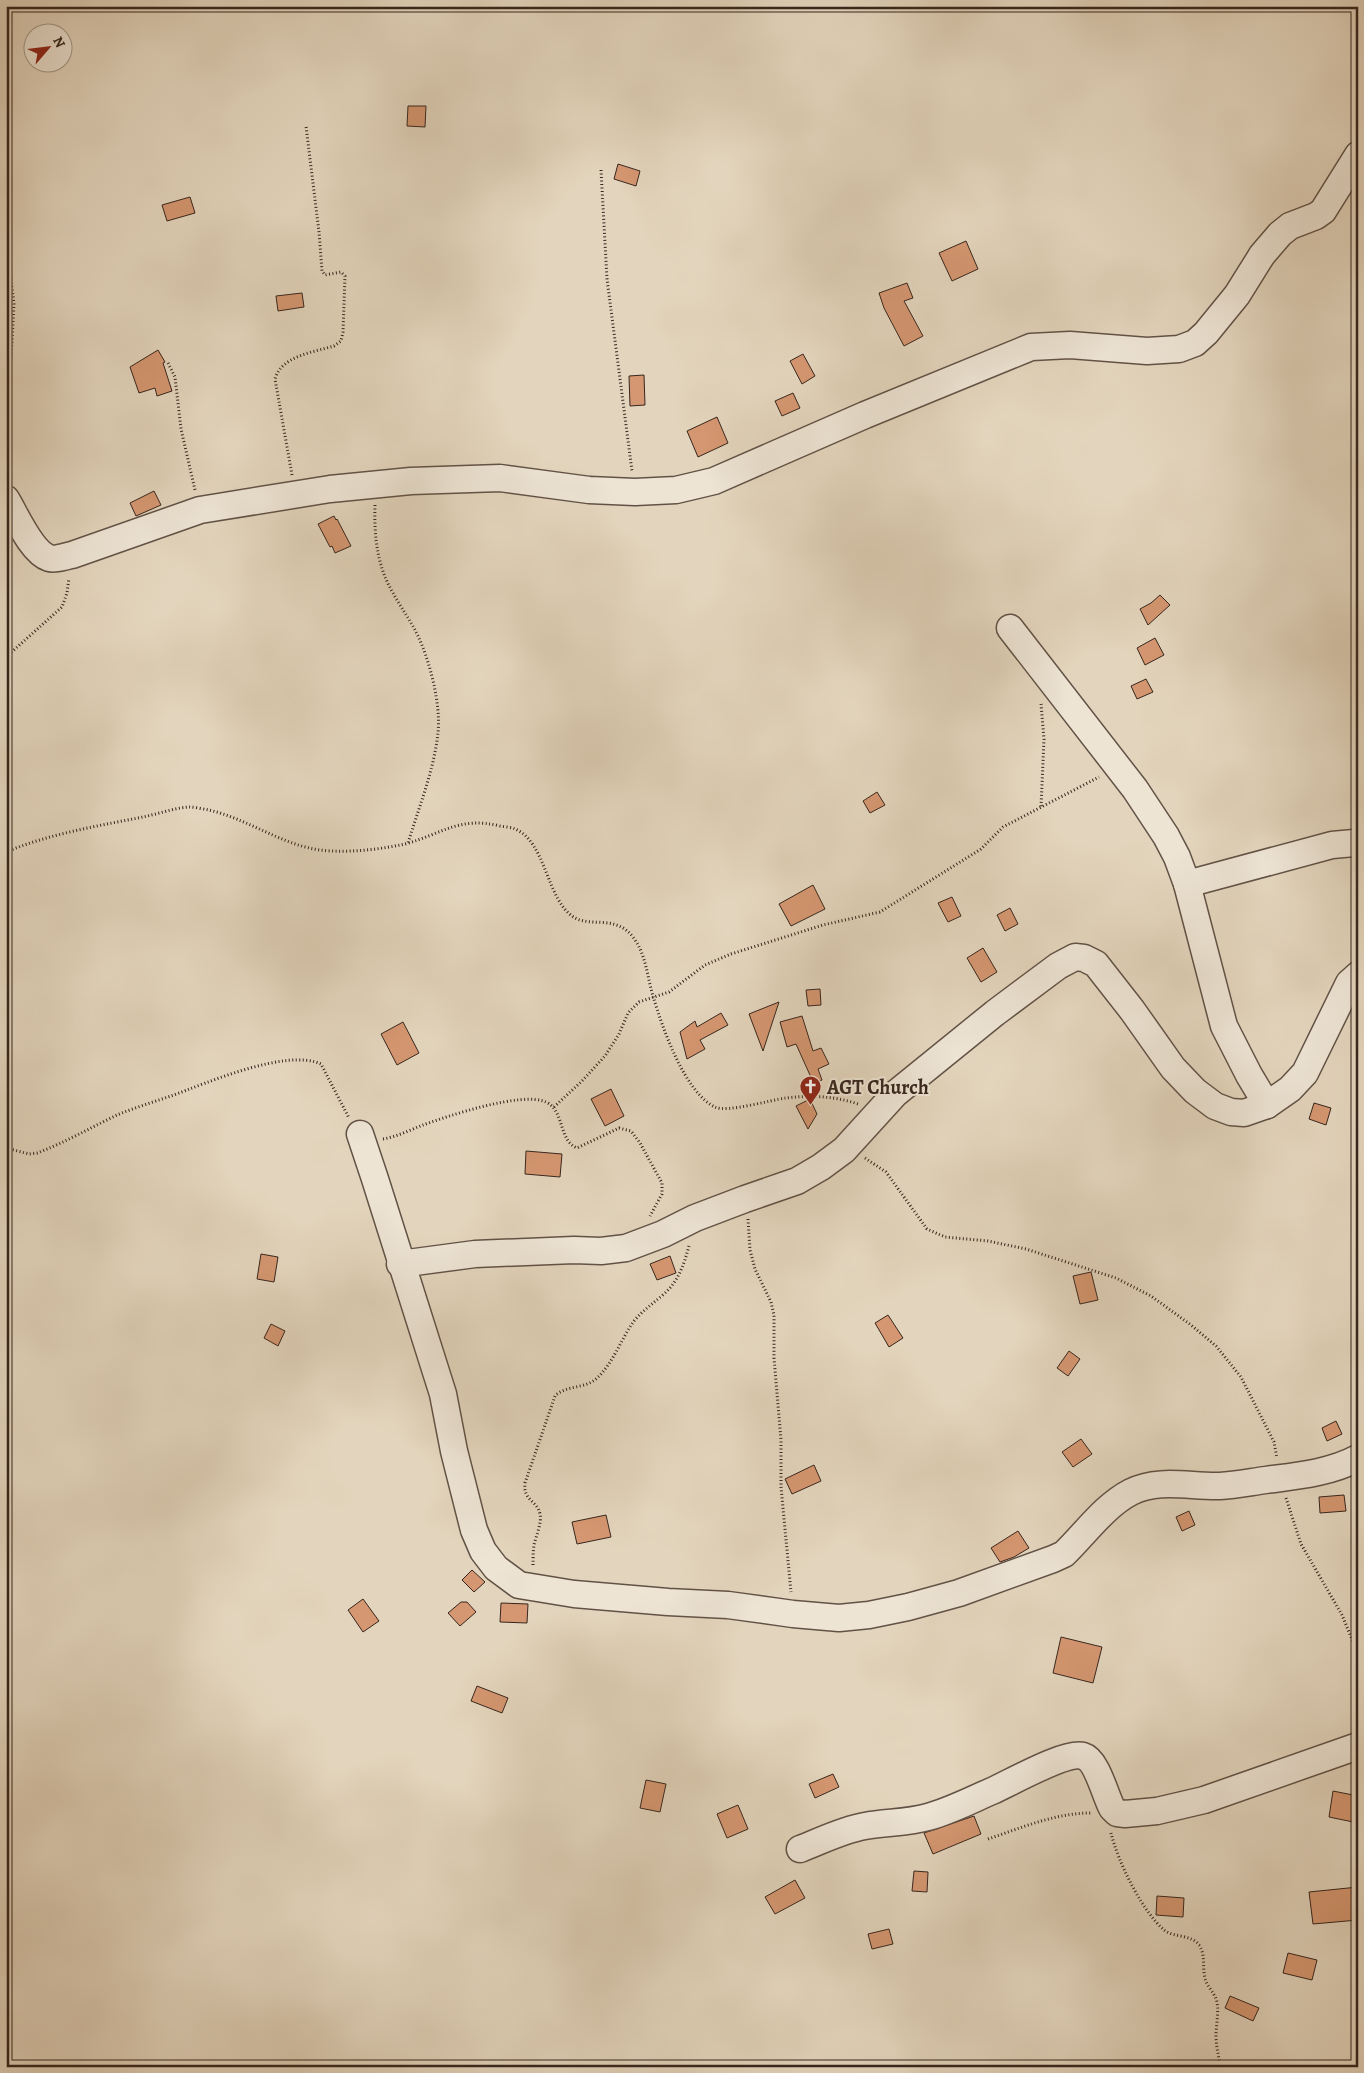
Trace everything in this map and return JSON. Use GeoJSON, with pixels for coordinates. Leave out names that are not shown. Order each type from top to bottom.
{"type":"FeatureCollection","features":[{"type":"Feature","properties":{"kind":"street"},"geometry":{"type":"LineString","coordinates":[[6,499],[30,540],[40,552],[51,559],[72,555],[200,510],[375,484],[500,478],[589,490],[635,492],[676,490],[714,481],[865,415],[1031,347],[1070,345],[1147,351],[1179,348],[1195,343],[1206,333],[1237,294],[1262,255],[1280,234],[1290,226],[1324,211],[1358,155]]}},
{"type":"Feature","properties":{"kind":"street"},"geometry":{"type":"LineString","coordinates":[[1010,628],[1117,767],[1166,836],[1178,857],[1187,884],[1224,1026],[1267,1105]]}},
{"type":"Feature","properties":{"kind":"street"},"geometry":{"type":"LineString","coordinates":[[1187,884],[1332,845],[1358,844]]}},
{"type":"Feature","properties":{"kind":"street"},"geometry":{"type":"LineString","coordinates":[[400,1264],[475,1254],[616,1250],[663,1234],[695,1218],[797,1181],[821,1167],[844,1150],[865,1128],[878,1110],[908,1083],[995,1013],[1058,966],[1075,957],[1084,958],[1096,964],[1132,1010],[1173,1068],[1195,1091],[1215,1106],[1232,1112],[1244,1113],[1267,1105],[1290,1089],[1305,1073],[1349,982],[1358,975]]}},
{"type":"Feature","properties":{"kind":"street"},"geometry":{"type":"LineString","coordinates":[[360,1134],[443,1394],[454,1451],[474,1530],[483,1552],[496,1568],[519,1585],[618,1599],[728,1605],[839,1618],[869,1615],[908,1607],[1001,1579],[1064,1554],[1116,1502],[1132,1492],[1149,1485],[1223,1486],[1281,1478],[1332,1468],[1358,1458]]}},
{"type":"Feature","properties":{"kind":"street"},"geometry":{"type":"LineString","coordinates":[[800,1849],[863,1826],[905,1823],[930,1817],[965,1803],[1057,1760],[1075,1755],[1085,1756],[1092,1762],[1113,1813],[1125,1814],[1157,1811],[1204,1800],[1358,1746]]}},
{"type":"Feature","properties":{"kind":"path"},"geometry":{"type":"LineString","coordinates":[[296,495],[276,379],[278,371],[286,362],[334,346],[340,340],[343,332],[345,276],[341,272],[325,275],[322,271],[306,126]]}},
{"type":"Feature","properties":{"kind":"path"},"geometry":{"type":"LineString","coordinates":[[601,170],[607,278],[635,492]]}},
{"type":"Feature","properties":{"kind":"path"},"geometry":{"type":"LineString","coordinates":[[6,241],[14,304],[11,359],[6,382]]}},
{"type":"Feature","properties":{"kind":"path"},"geometry":{"type":"LineString","coordinates":[[168,362],[175,377],[181,429],[200,510]]}},
{"type":"Feature","properties":{"kind":"path"},"geometry":{"type":"LineString","coordinates":[[375,484],[376,543],[382,570],[419,639],[428,664],[435,694],[438,731],[433,761],[408,843]]}},
{"type":"Feature","properties":{"kind":"path"},"geometry":{"type":"LineString","coordinates":[[6,657],[62,607],[67,593],[72,555]]}},
{"type":"Feature","properties":{"kind":"path"},"geometry":{"type":"LineString","coordinates":[[1041,700],[1044,738],[1041,808]]}},
{"type":"Feature","properties":{"kind":"path"},"geometry":{"type":"LineString","coordinates":[[554,1107],[582,1082],[605,1056],[619,1034],[628,1014],[639,1002],[669,992],[706,965],[731,954],[823,925],[880,912],[981,849],[1003,827],[1117,767]]}},
{"type":"Feature","properties":{"kind":"path"},"geometry":{"type":"LineString","coordinates":[[6,852],[23,845],[94,827],[189,807],[227,815],[294,844],[331,851],[369,849],[408,843],[463,823],[478,822],[517,830],[534,846],[562,907],[577,919],[606,922],[625,929],[632,936],[640,948],[653,996],[686,1078],[702,1100],[718,1109],[732,1109],[786,1098],[822,1095],[839,1098],[878,1110]]}},
{"type":"Feature","properties":{"kind":"path"},"geometry":{"type":"LineString","coordinates":[[844,1150],[866,1158],[886,1172],[928,1229],[945,1237],[988,1241],[1026,1249],[1116,1278],[1151,1296],[1216,1346],[1241,1377],[1274,1442],[1290,1513],[1301,1544],[1342,1615],[1358,1654]]}},
{"type":"Feature","properties":{"kind":"path"},"geometry":{"type":"LineString","coordinates":[[745,1199],[750,1250],[755,1269],[771,1302],[774,1315],[774,1358],[781,1440],[781,1488],[793,1614]]}},
{"type":"Feature","properties":{"kind":"path"},"geometry":{"type":"LineString","coordinates":[[532,1588],[534,1546],[541,1517],[536,1506],[527,1497],[524,1490],[555,1396],[559,1391],[587,1385],[597,1378],[634,1322],[648,1305],[664,1293],[673,1283],[682,1267],[695,1218]]}},
{"type":"Feature","properties":{"kind":"path"},"geometry":{"type":"LineString","coordinates":[[988,1839],[1073,1813],[1113,1813],[1114,1847],[1121,1864],[1148,1911],[1164,1930],[1172,1935],[1192,1939],[1197,1942],[1201,1949],[1205,1981],[1215,1996],[1217,2004],[1216,2035],[1220,2067]]}},
{"type":"Feature","properties":{"kind":"building"},"geometry":{"type":"Polygon","coordinates":[[[408,106],[426,106],[425,127],[407,126],[408,106]]]}},
{"type":"Feature","properties":{"kind":"building"},"geometry":{"type":"Polygon","coordinates":[[[618,164],[640,171],[636,186],[614,179],[618,164]]]}},
{"type":"Feature","properties":{"kind":"building"},"geometry":{"type":"Polygon","coordinates":[[[190,197],[195,213],[167,221],[162,205],[190,197]]]}},
{"type":"Feature","properties":{"kind":"building"},"geometry":{"type":"Polygon","coordinates":[[[966,241],[978,269],[952,281],[939,253],[966,241]]]}},
{"type":"Feature","properties":{"kind":"building"},"geometry":{"type":"Polygon","coordinates":[[[907,283],[913,298],[904,301],[923,336],[904,346],[884,308],[879,293],[907,283]]]}},
{"type":"Feature","properties":{"kind":"building"},"geometry":{"type":"Polygon","coordinates":[[[302,293],[304,307],[278,311],[276,296],[302,293]]]}},
{"type":"Feature","properties":{"kind":"building"},"geometry":{"type":"Polygon","coordinates":[[[158,350],[165,362],[163,363],[172,391],[157,396],[155,388],[139,393],[130,367],[158,350]]]}},
{"type":"Feature","properties":{"kind":"building"},"geometry":{"type":"Polygon","coordinates":[[[803,354],[815,376],[802,384],[790,361],[803,354]]]}},
{"type":"Feature","properties":{"kind":"building"},"geometry":{"type":"Polygon","coordinates":[[[644,375],[645,405],[630,406],[629,376],[644,375]]]}},
{"type":"Feature","properties":{"kind":"building"},"geometry":{"type":"Polygon","coordinates":[[[793,393],[800,408],[782,416],[775,401],[793,393]]]}},
{"type":"Feature","properties":{"kind":"building"},"geometry":{"type":"Polygon","coordinates":[[[717,417],[728,443],[698,457],[687,431],[717,417]]]}},
{"type":"Feature","properties":{"kind":"building"},"geometry":{"type":"Polygon","coordinates":[[[154,491],[161,505],[136,516],[130,503],[154,491]]]}},
{"type":"Feature","properties":{"kind":"building"},"geometry":{"type":"Polygon","coordinates":[[[334,516],[351,546],[335,553],[318,524],[334,516]]]}},
{"type":"Feature","properties":{"kind":"building"},"geometry":{"type":"Polygon","coordinates":[[[1160,595],[1170,605],[1148,625],[1140,609],[1160,595]]]}},
{"type":"Feature","properties":{"kind":"building"},"geometry":{"type":"Polygon","coordinates":[[[1155,638],[1164,655],[1145,665],[1137,648],[1155,638]]]}},
{"type":"Feature","properties":{"kind":"building"},"geometry":{"type":"Polygon","coordinates":[[[1146,679],[1153,692],[1137,699],[1131,686],[1146,679]]]}},
{"type":"Feature","properties":{"kind":"building"},"geometry":{"type":"Polygon","coordinates":[[[877,792],[885,805],[870,813],[863,801],[877,792]]]}},
{"type":"Feature","properties":{"kind":"building"},"geometry":{"type":"Polygon","coordinates":[[[813,885],[825,909],[791,926],[779,904],[813,885]]]}},
{"type":"Feature","properties":{"kind":"building"},"geometry":{"type":"Polygon","coordinates":[[[952,897],[961,916],[948,922],[938,903],[952,897]]]}},
{"type":"Feature","properties":{"kind":"building"},"geometry":{"type":"Polygon","coordinates":[[[1010,908],[1018,924],[1005,931],[997,915],[1010,908]]]}},
{"type":"Feature","properties":{"kind":"building"},"geometry":{"type":"Polygon","coordinates":[[[983,948],[997,972],[981,982],[967,958],[983,948]]]}},
{"type":"Feature","properties":{"kind":"building"},"geometry":{"type":"Polygon","coordinates":[[[820,989],[821,1005],[808,1006],[806,990],[820,989]]]}},
{"type":"Feature","properties":{"kind":"building"},"geometry":{"type":"Polygon","coordinates":[[[779,1002],[763,1051],[749,1014],[779,1002]]]}},
{"type":"Feature","properties":{"kind":"building"},"geometry":{"type":"Polygon","coordinates":[[[721,1013],[728,1025],[700,1040],[705,1049],[687,1059],[680,1032],[695,1021],[697,1027],[721,1013]]]}},
{"type":"Feature","properties":{"kind":"building"},"geometry":{"type":"Polygon","coordinates":[[[802,1016],[813,1051],[821,1048],[829,1064],[818,1069],[822,1080],[814,1084],[796,1044],[787,1047],[780,1022],[802,1016]]]}},
{"type":"Feature","properties":{"kind":"building"},"geometry":{"type":"Polygon","coordinates":[[[403,1022],[419,1053],[397,1065],[381,1034],[403,1022]]]}},
{"type":"Feature","properties":{"kind":"building"},"geometry":{"type":"Polygon","coordinates":[[[611,1089],[624,1116],[605,1126],[591,1099],[611,1089]]]}},
{"type":"Feature","properties":{"kind":"building"},"geometry":{"type":"Polygon","coordinates":[[[810,1099],[817,1114],[808,1129],[796,1106],[810,1099]]]}},
{"type":"Feature","properties":{"kind":"building"},"geometry":{"type":"Polygon","coordinates":[[[1314,1103],[1331,1108],[1326,1125],[1309,1119],[1314,1103]]]}},
{"type":"Feature","properties":{"kind":"building"},"geometry":{"type":"Polygon","coordinates":[[[526,1151],[562,1154],[560,1177],[525,1174],[526,1151]]]}},
{"type":"Feature","properties":{"kind":"building"},"geometry":{"type":"Polygon","coordinates":[[[261,1254],[278,1257],[274,1282],[257,1279],[261,1254]]]}},
{"type":"Feature","properties":{"kind":"building"},"geometry":{"type":"Polygon","coordinates":[[[670,1256],[676,1273],[657,1280],[650,1264],[670,1256]]]}},
{"type":"Feature","properties":{"kind":"building"},"geometry":{"type":"Polygon","coordinates":[[[1091,1272],[1098,1300],[1080,1304],[1073,1276],[1091,1272]]]}},
{"type":"Feature","properties":{"kind":"building"},"geometry":{"type":"Polygon","coordinates":[[[888,1315],[903,1338],[889,1347],[875,1323],[888,1315]]]}},
{"type":"Feature","properties":{"kind":"building"},"geometry":{"type":"Polygon","coordinates":[[[271,1324],[285,1331],[278,1346],[264,1338],[271,1324]]]}},
{"type":"Feature","properties":{"kind":"building"},"geometry":{"type":"Polygon","coordinates":[[[1069,1351],[1080,1359],[1068,1376],[1057,1368],[1069,1351]]]}},
{"type":"Feature","properties":{"kind":"building"},"geometry":{"type":"Polygon","coordinates":[[[1336,1421],[1342,1434],[1327,1441],[1322,1428],[1336,1421]]]}},
{"type":"Feature","properties":{"kind":"building"},"geometry":{"type":"Polygon","coordinates":[[[1081,1439],[1092,1454],[1073,1467],[1062,1452],[1081,1439]]]}},
{"type":"Feature","properties":{"kind":"building"},"geometry":{"type":"Polygon","coordinates":[[[814,1465],[821,1481],[792,1494],[785,1479],[814,1465]]]}},
{"type":"Feature","properties":{"kind":"building"},"geometry":{"type":"Polygon","coordinates":[[[1344,1495],[1346,1511],[1320,1513],[1319,1497],[1344,1495]]]}},
{"type":"Feature","properties":{"kind":"building"},"geometry":{"type":"Polygon","coordinates":[[[1189,1511],[1195,1525],[1182,1531],[1176,1517],[1189,1511]]]}},
{"type":"Feature","properties":{"kind":"building"},"geometry":{"type":"Polygon","coordinates":[[[606,1515],[611,1537],[577,1544],[572,1522],[606,1515]]]}},
{"type":"Feature","properties":{"kind":"building"},"geometry":{"type":"Polygon","coordinates":[[[1018,1531],[1029,1548],[1014,1557],[1000,1562],[991,1548],[1018,1531]]]}},
{"type":"Feature","properties":{"kind":"building"},"geometry":{"type":"Polygon","coordinates":[[[472,1570],[485,1582],[474,1592],[462,1580],[472,1570]]]}},
{"type":"Feature","properties":{"kind":"building"},"geometry":{"type":"Polygon","coordinates":[[[363,1599],[379,1621],[363,1632],[348,1610],[363,1599]]]}},
{"type":"Feature","properties":{"kind":"building"},"geometry":{"type":"Polygon","coordinates":[[[461,1602],[467,1602],[476,1612],[460,1626],[448,1613],[461,1602]]]}},
{"type":"Feature","properties":{"kind":"building"},"geometry":{"type":"Polygon","coordinates":[[[501,1603],[528,1604],[527,1623],[500,1622],[501,1603]]]}},
{"type":"Feature","properties":{"kind":"building"},"geometry":{"type":"Polygon","coordinates":[[[1061,1637],[1102,1647],[1093,1683],[1053,1673],[1061,1637]]]}},
{"type":"Feature","properties":{"kind":"building"},"geometry":{"type":"Polygon","coordinates":[[[477,1686],[508,1698],[502,1713],[471,1701],[477,1686]]]}},
{"type":"Feature","properties":{"kind":"building"},"geometry":{"type":"Polygon","coordinates":[[[833,1774],[839,1787],[815,1798],[809,1784],[833,1774]]]}},
{"type":"Feature","properties":{"kind":"building"},"geometry":{"type":"Polygon","coordinates":[[[646,1780],[666,1784],[660,1812],[640,1808],[646,1780]]]}},
{"type":"Feature","properties":{"kind":"building"},"geometry":{"type":"Polygon","coordinates":[[[1333,1791],[1358,1796],[1358,1823],[1329,1817],[1333,1791]]]}},
{"type":"Feature","properties":{"kind":"building"},"geometry":{"type":"Polygon","coordinates":[[[738,1805],[748,1829],[727,1838],[717,1814],[738,1805]]]}},
{"type":"Feature","properties":{"kind":"building"},"geometry":{"type":"Polygon","coordinates":[[[974,1816],[981,1834],[933,1854],[924,1833],[974,1816]]]}},
{"type":"Feature","properties":{"kind":"building"},"geometry":{"type":"Polygon","coordinates":[[[914,1871],[928,1872],[927,1892],[912,1891],[914,1871]]]}},
{"type":"Feature","properties":{"kind":"building"},"geometry":{"type":"Polygon","coordinates":[[[795,1880],[805,1898],[775,1914],[765,1897],[795,1880]]]}},
{"type":"Feature","properties":{"kind":"building"},"geometry":{"type":"Polygon","coordinates":[[[1358,1887],[1358,1920],[1313,1924],[1309,1892],[1358,1887]]]}},
{"type":"Feature","properties":{"kind":"building"},"geometry":{"type":"Polygon","coordinates":[[[1157,1896],[1184,1898],[1183,1917],[1156,1915],[1157,1896]]]}},
{"type":"Feature","properties":{"kind":"building"},"geometry":{"type":"Polygon","coordinates":[[[889,1929],[893,1944],[872,1949],[868,1934],[889,1929]]]}},
{"type":"Feature","properties":{"kind":"building"},"geometry":{"type":"Polygon","coordinates":[[[1288,1953],[1317,1960],[1312,1980],[1283,1973],[1288,1953]]]}},
{"type":"Feature","properties":{"kind":"building"},"geometry":{"type":"Polygon","coordinates":[[[1230,1996],[1259,2008],[1253,2021],[1225,2008],[1230,1996]]]}},
{"type":"Feature","properties":{"kind":"place","name":"AGT Church"},"geometry":{"type":"Point","coordinates":[811,1106]}}]}
